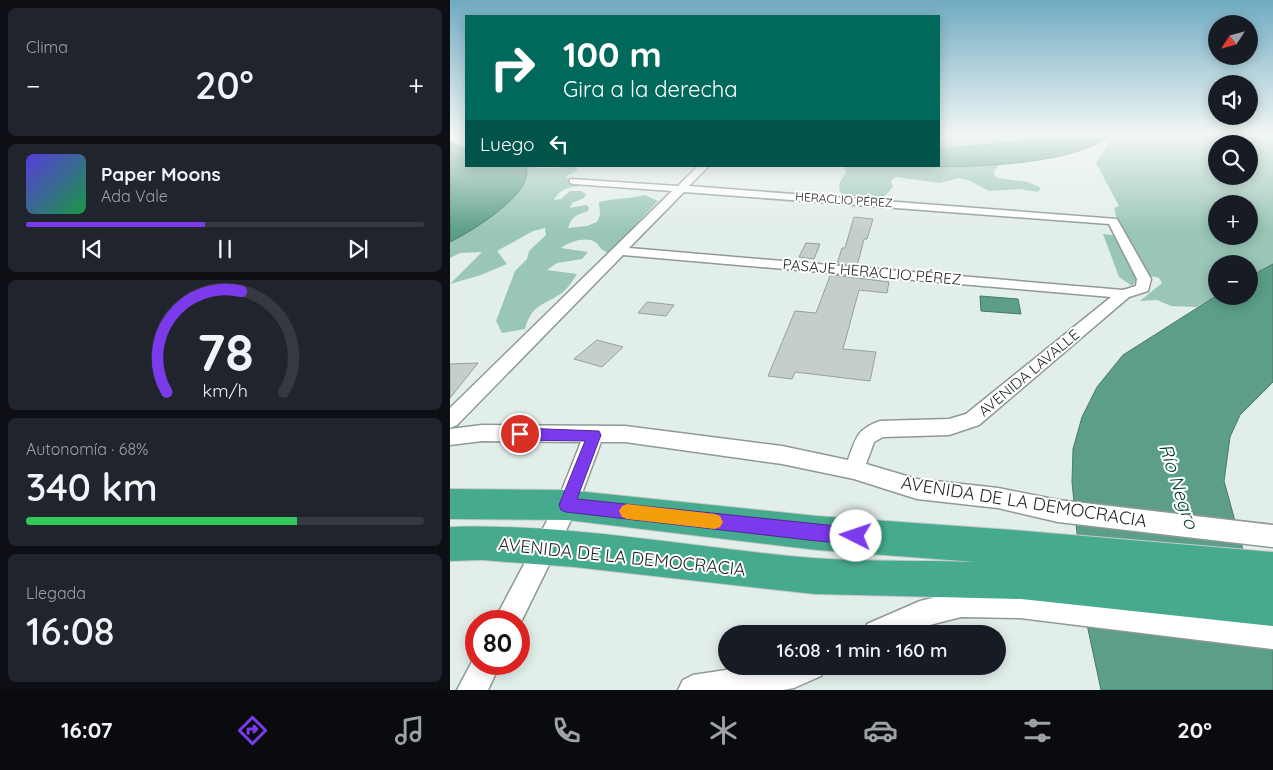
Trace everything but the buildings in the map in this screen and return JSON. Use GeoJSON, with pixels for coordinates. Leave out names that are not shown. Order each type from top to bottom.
{"type":"FeatureCollection","features":[{"type":"Feature","properties":{"kind":"highway","name":"AVENIDA DE LA DEMOCRACIA"},"geometry":{"type":"LineString","coordinates":[[450,504],[566,505],[817,533],[1018,577],[1273,606]]}},
{"type":"Feature","properties":{"kind":"highway","name":"AVENIDA DE LA DEMOCRACIA"},"geometry":{"type":"LineString","coordinates":[[450,544],[482,543],[544,548],[814,576],[1018,577],[1273,570]]}},
{"type":"Feature","properties":{"kind":"street"},"geometry":{"type":"LineString","coordinates":[[450,420],[703,167]]}},
{"type":"Feature","properties":{"kind":"street","name":"HERACLIO PÉREZ"},"geometry":{"type":"LineString","coordinates":[[574,181],[1113,221]]}},
{"type":"Feature","properties":{"kind":"street","name":"AVENIDA LAVALLE"},"geometry":{"type":"LineString","coordinates":[[854,470],[866,436],[880,428],[949,427],[972,420],[1124,294],[1143,288],[1144,279],[1113,221]]}},
{"type":"Feature","properties":{"kind":"street","name":"PASAJE HERACLIO PÉREZ"},"geometry":{"type":"LineString","coordinates":[[619,251],[1124,294]]}},
{"type":"Feature","properties":{"kind":"street","name":"AVENIDA DE LA DEMOCRACIA"},"geometry":{"type":"LineString","coordinates":[[450,437],[482,433],[625,434],[782,455],[854,470],[917,489],[998,498],[1058,511],[1266,535]]}},
{"type":"Feature","properties":{"kind":"street"},"geometry":{"type":"LineString","coordinates":[[513,610],[566,505],[594,435]]}},
{"type":"Feature","properties":{"kind":"street","name":"AVENIDA DE LA DEMOCRACIA"},"geometry":{"type":"LineString","coordinates":[[896,625],[920,614],[961,604],[1018,577],[1273,635]]}},
{"type":"Feature","properties":{"kind":"street"},"geometry":{"type":"LineString","coordinates":[[472,690],[480,675]]}},
{"type":"Feature","properties":{"kind":"street"},"geometry":{"type":"LineString","coordinates":[[693,690],[788,675]]}},
{"type":"Feature","properties":{"kind":"shaded area"},"geometry":{"type":"Polygon","coordinates":[[[526,167],[577,167],[578,171],[566,176],[567,178],[588,183],[589,186],[564,189],[554,200],[561,199],[570,191],[581,191],[586,194],[584,198],[572,203],[570,208],[586,205],[589,207],[588,211],[575,216],[568,228],[587,226],[597,222],[600,215],[599,202],[645,195],[658,201],[635,225],[640,233],[635,244],[608,252],[591,240],[582,240],[561,248],[588,252],[582,259],[557,263],[547,270],[577,274],[563,292],[531,314],[525,329],[502,333],[496,321],[515,271],[527,259],[529,251],[546,235],[545,228],[533,231],[497,251],[507,264],[481,275],[450,284],[482,252],[460,253],[450,258],[450,242],[498,211],[519,189],[525,177],[526,167]]]}},
{"type":"Feature","properties":{"kind":"shaded area"},"geometry":{"type":"Polygon","coordinates":[[[844,167],[997,167],[994,171],[994,175],[998,178],[1028,182],[1041,188],[1038,192],[1020,189],[989,191],[970,181],[959,178],[940,183],[896,177],[891,181],[893,187],[884,197],[863,198],[841,194],[840,183],[846,173],[844,167]]]}},
{"type":"Feature","properties":{"kind":"shaded area"},"geometry":{"type":"Polygon","coordinates":[[[1098,167],[1208,167],[1208,185],[1258,185],[1258,167],[1273,167],[1273,264],[1258,272],[1258,255],[1208,255],[1208,301],[1197,307],[1171,306],[1157,300],[1140,301],[1162,283],[1159,278],[1147,276],[1138,280],[1132,286],[1119,277],[1103,234],[1128,237],[1118,223],[1114,208],[1119,206],[1098,167]]]}},
{"type":"Feature","properties":{"kind":"water"},"geometry":{"type":"Polygon","coordinates":[[[450,167],[526,167],[526,177],[521,188],[512,199],[485,221],[450,242],[450,167]]]}},
{"type":"Feature","properties":{"kind":"water","name":"Río Negro"},"geometry":{"type":"Polygon","coordinates":[[[1273,264],[1273,382],[1240,415],[1230,437],[1224,481],[1253,586],[1273,631],[1273,690],[1101,690],[1085,615],[1072,482],[1073,449],[1082,417],[1097,387],[1123,355],[1208,301],[1208,305],[1258,305],[1258,272],[1273,264]]]}},
{"type":"Feature","properties":{"kind":"water"},"geometry":{"type":"Polygon","coordinates":[[[980,296],[1018,299],[1021,314],[981,311],[980,296]]]}},
{"type":"Feature","properties":{"kind":"slow traffic"},"geometry":{"type":"LineString","coordinates":[[627,511],[715,522]]}},
{"type":"Feature","properties":{"kind":"route"},"geometry":{"type":"LineString","coordinates":[[520,434],[594,435],[566,505],[856,536]]}}]}
